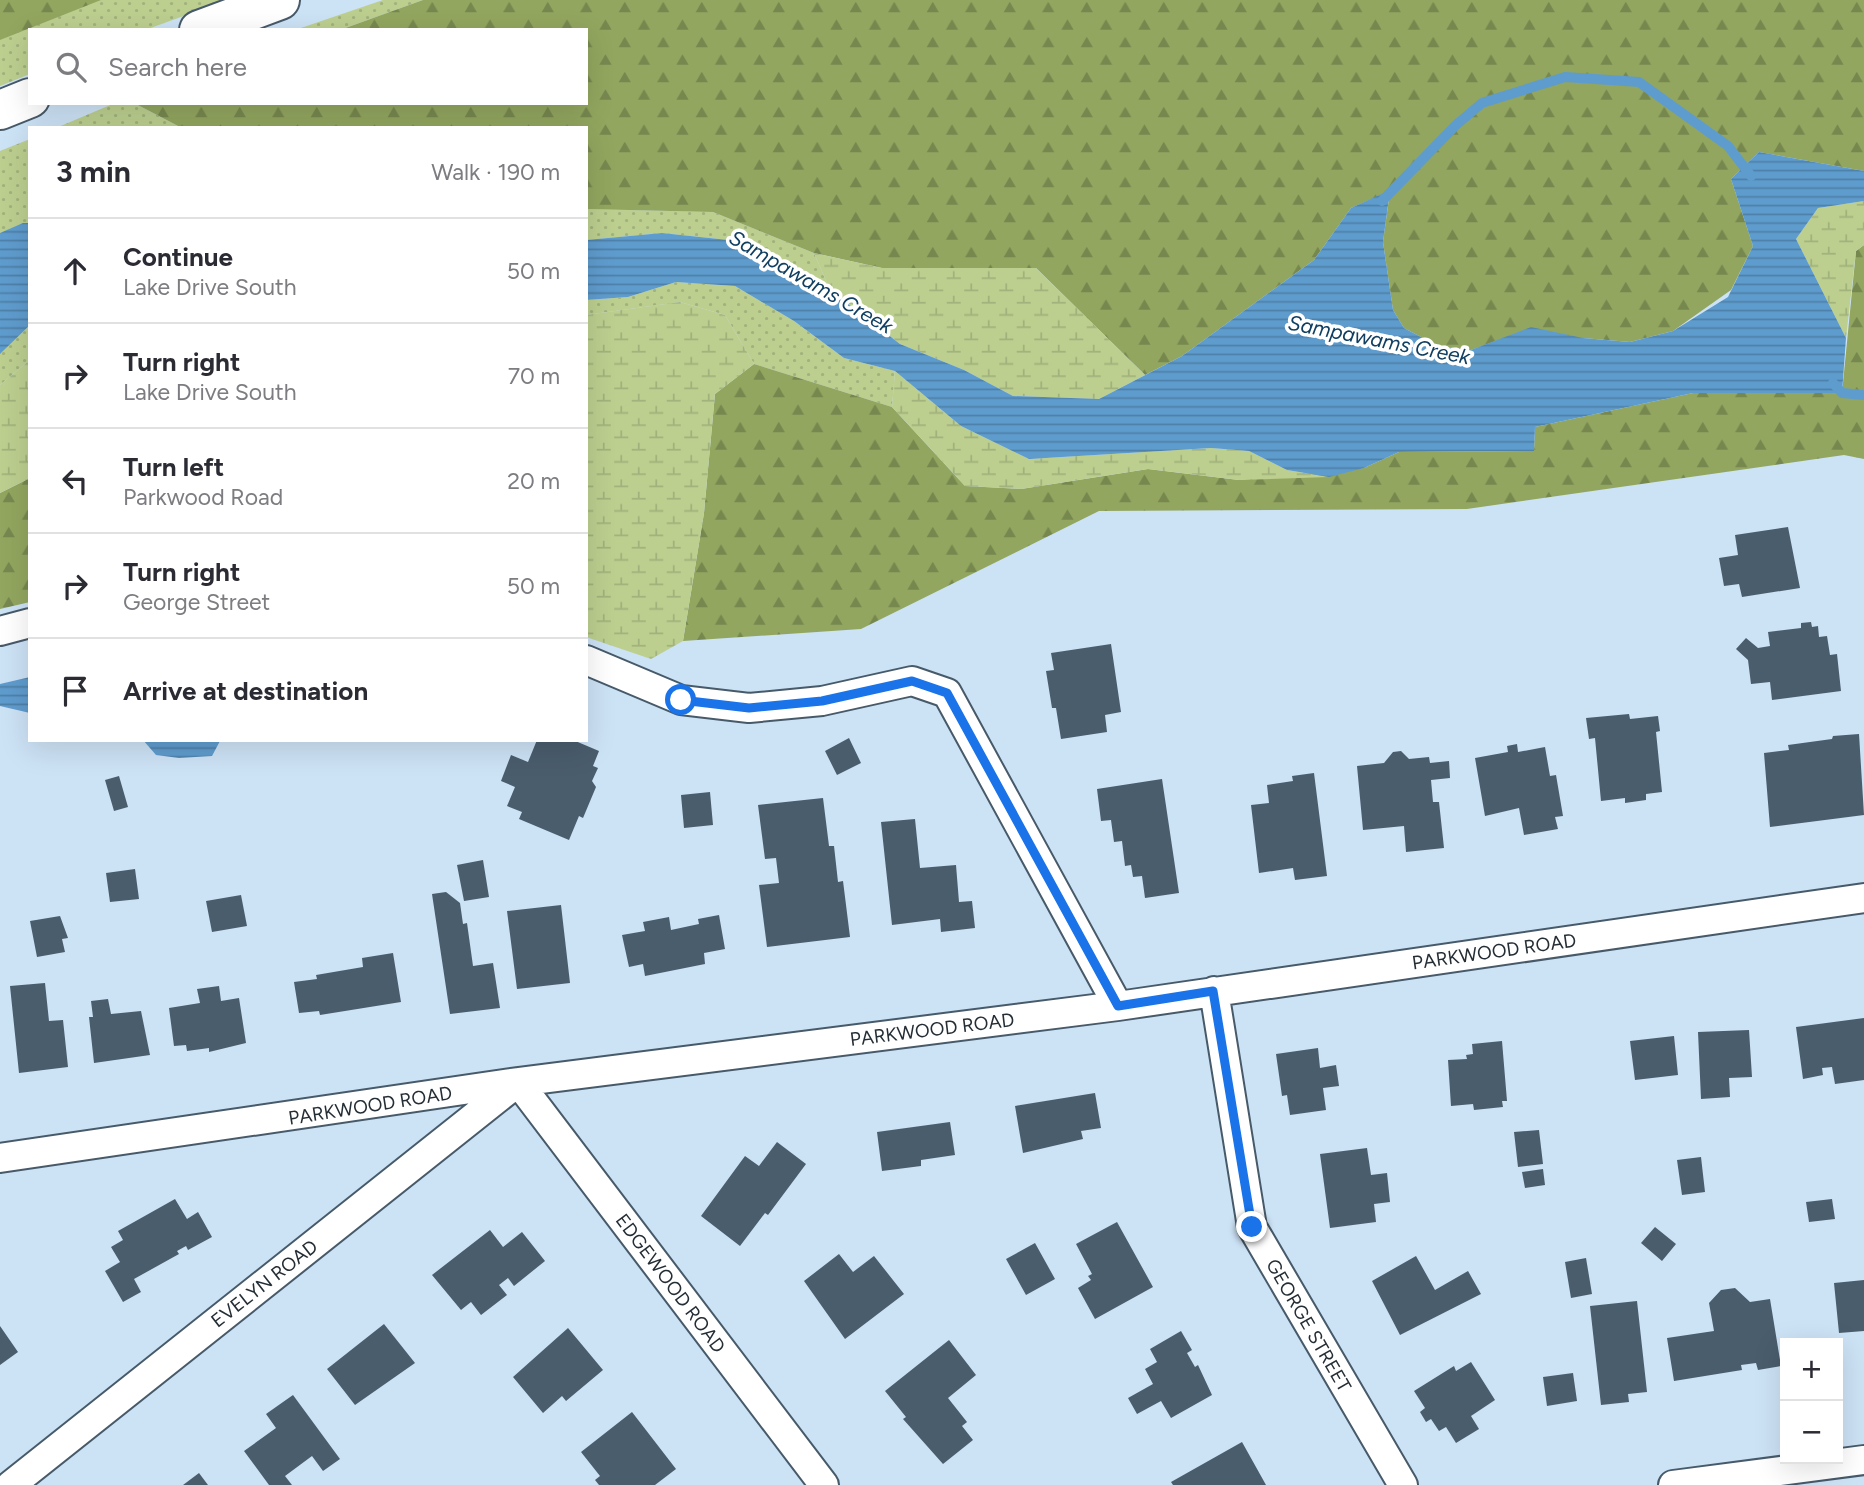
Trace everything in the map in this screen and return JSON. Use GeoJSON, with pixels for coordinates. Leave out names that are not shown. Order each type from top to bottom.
{"type":"FeatureCollection","features":[{"type":"Feature","properties":{"kind":"main road"},"geometry":{"type":"LineString","coordinates":[[204,28],[280,0]]}},
{"type":"Feature","properties":{"kind":"main road"},"geometry":{"type":"LineString","coordinates":[[0,110],[28,98]]}},
{"type":"Feature","properties":{"kind":"street"},"geometry":{"type":"LineString","coordinates":[[0,631],[28,624]]}},
{"type":"Feature","properties":{"kind":"street"},"geometry":{"type":"LineString","coordinates":[[588,661],[681,700],[749,708],[822,701],[912,681],[947,693],[1118,1006]]}},
{"type":"Feature","properties":{"kind":"street","name":"PARKWOOD ROAD"},"geometry":{"type":"LineString","coordinates":[[0,1158],[518,1082],[1118,1006],[1864,898]]}},
{"type":"Feature","properties":{"kind":"street","name":"GEORGE STREET"},"geometry":{"type":"LineString","coordinates":[[1213,991],[1252,1227],[1403,1485]]}},
{"type":"Feature","properties":{"kind":"street","name":"EVELYN ROAD"},"geometry":{"type":"LineString","coordinates":[[11,1485],[518,1082]]}},
{"type":"Feature","properties":{"kind":"street","name":"EDGEWOOD ROAD"},"geometry":{"type":"LineString","coordinates":[[518,1082],[824,1485]]}},
{"type":"Feature","properties":{"kind":"street"},"geometry":{"type":"LineString","coordinates":[[1673,1485],[1864,1460]]}},
{"type":"Feature","properties":{"kind":"green space"},"geometry":{"type":"Polygon","coordinates":[[[0,0],[228,0],[151,28],[28,28],[28,75],[0,86],[0,0]]]}},
{"type":"Feature","properties":{"kind":"green space"},"geometry":{"type":"Polygon","coordinates":[[[0,0],[101,0],[28,28],[0,40],[0,0]]]}},
{"type":"Feature","properties":{"kind":"green space"},"geometry":{"type":"Polygon","coordinates":[[[383,0],[423,0],[346,28],[301,28],[383,0]]]}},
{"type":"Feature","properties":{"kind":"green space"},"geometry":{"type":"Polygon","coordinates":[[[423,0],[1864,0],[1864,171],[1759,152],[1731,179],[1753,246],[1731,290],[1673,331],[1630,342],[1583,338],[1496,341],[1468,351],[1436,345],[1404,328],[1393,310],[1383,242],[1390,191],[1351,208],[1314,260],[1182,356],[1145,375],[1036,268],[882,268],[814,253],[713,212],[588,209],[588,126],[178,126],[138,105],[588,105],[588,28],[346,28],[423,0]]]}},
{"type":"Feature","properties":{"kind":"green space"},"geometry":{"type":"Polygon","coordinates":[[[110,105],[138,105],[178,126],[61,126],[110,105]]]}},
{"type":"Feature","properties":{"kind":"green space"},"geometry":{"type":"Polygon","coordinates":[[[28,140],[28,224],[0,233],[0,151],[28,140]]]}},
{"type":"Feature","properties":{"kind":"green space"},"geometry":{"type":"Polygon","coordinates":[[[1864,201],[1864,245],[1856,251],[1846,338],[1796,239],[1818,208],[1864,201]]]}},
{"type":"Feature","properties":{"kind":"green space"},"geometry":{"type":"Polygon","coordinates":[[[588,209],[713,212],[814,253],[830,290],[738,241],[662,233],[588,240],[588,209]]]}},
{"type":"Feature","properties":{"kind":"green space"},"geometry":{"type":"Polygon","coordinates":[[[1864,245],[1864,459],[1844,455],[1467,509],[1099,511],[861,629],[683,641],[704,513],[715,394],[754,364],[892,407],[965,486],[1021,489],[1148,469],[1239,480],[1364,468],[1399,452],[1534,451],[1535,427],[1693,393],[1842,393],[1856,251],[1864,245]]]}},
{"type":"Feature","properties":{"kind":"green space"},"geometry":{"type":"Polygon","coordinates":[[[814,253],[882,268],[1036,268],[1145,375],[1099,399],[1013,396],[964,370],[900,344],[830,290],[814,253]]]}},
{"type":"Feature","properties":{"kind":"green space"},"geometry":{"type":"Polygon","coordinates":[[[676,282],[735,286],[794,321],[844,358],[895,371],[892,407],[754,364],[725,315],[680,302],[588,315],[588,300],[628,297],[676,282]]]}},
{"type":"Feature","properties":{"kind":"green space"},"geometry":{"type":"Polygon","coordinates":[[[680,302],[725,315],[754,364],[715,394],[704,513],[683,641],[651,659],[588,638],[588,315],[680,302]]]}},
{"type":"Feature","properties":{"kind":"green space"},"geometry":{"type":"Polygon","coordinates":[[[28,327],[28,362],[0,385],[0,354],[28,327]]]}},
{"type":"Feature","properties":{"kind":"green space"},"geometry":{"type":"Polygon","coordinates":[[[28,362],[28,479],[0,493],[0,385],[28,362]]]}},
{"type":"Feature","properties":{"kind":"green space"},"geometry":{"type":"Polygon","coordinates":[[[895,371],[961,426],[1029,459],[1211,448],[1249,451],[1287,470],[1329,477],[1239,480],[1148,469],[1021,489],[965,486],[892,407],[895,371]]]}},
{"type":"Feature","properties":{"kind":"green space"},"geometry":{"type":"Polygon","coordinates":[[[28,479],[28,602],[0,609],[0,493],[28,479]]]}},
{"type":"Feature","properties":{"kind":"water","name":"Sampawams Creek"},"geometry":{"type":"Polygon","coordinates":[[[1759,152],[1864,171],[1864,201],[1818,208],[1796,239],[1846,338],[1842,393],[1693,393],[1535,427],[1534,451],[1399,452],[1364,468],[1329,477],[1287,470],[1249,451],[1211,448],[1029,459],[961,426],[895,371],[844,358],[794,321],[735,286],[676,282],[628,297],[588,300],[588,240],[662,233],[738,241],[830,290],[900,344],[964,370],[1013,396],[1099,399],[1182,356],[1314,260],[1351,208],[1390,190],[1383,242],[1393,310],[1404,328],[1436,345],[1468,351],[1531,327],[1583,338],[1630,342],[1673,331],[1728,297],[1753,246],[1731,179],[1759,152]]]}},
{"type":"Feature","properties":{"kind":"water"},"geometry":{"type":"Polygon","coordinates":[[[28,223],[28,327],[0,354],[0,233],[28,223]]]}},
{"type":"Feature","properties":{"kind":"water"},"geometry":{"type":"Polygon","coordinates":[[[28,677],[28,713],[0,706],[0,684],[28,677]]]}},
{"type":"Feature","properties":{"kind":"water"},"geometry":{"type":"Polygon","coordinates":[[[145,742],[219,742],[212,756],[179,758],[156,755],[145,742]]]}},
{"type":"Feature","properties":{"kind":"building"},"geometry":{"type":"Polygon","coordinates":[[[1788,527],[1800,588],[1742,597],[1739,584],[1724,586],[1719,558],[1738,555],[1735,535],[1788,527]]]}},
{"type":"Feature","properties":{"kind":"building"},"geometry":{"type":"Polygon","coordinates":[[[1811,622],[1812,627],[1818,626],[1819,637],[1827,636],[1830,655],[1837,654],[1841,691],[1772,700],[1770,682],[1751,684],[1748,660],[1736,649],[1746,638],[1758,648],[1770,646],[1768,632],[1801,628],[1801,623],[1811,622]]]}},
{"type":"Feature","properties":{"kind":"building"},"geometry":{"type":"Polygon","coordinates":[[[1111,644],[1121,712],[1105,715],[1107,732],[1061,739],[1056,708],[1052,708],[1046,671],[1054,670],[1051,653],[1111,644]]]}},
{"type":"Feature","properties":{"kind":"building"},"geometry":{"type":"Polygon","coordinates":[[[1629,714],[1630,719],[1658,716],[1660,731],[1656,732],[1662,792],[1646,794],[1646,800],[1625,803],[1625,798],[1601,801],[1595,738],[1589,739],[1586,718],[1629,714]]]}},
{"type":"Feature","properties":{"kind":"building"},"geometry":{"type":"Polygon","coordinates":[[[1859,734],[1864,815],[1770,827],[1764,753],[1789,750],[1788,745],[1832,739],[1833,736],[1859,734]]]}},
{"type":"Feature","properties":{"kind":"building"},"geometry":{"type":"Polygon","coordinates":[[[849,738],[861,763],[837,775],[825,751],[849,738]]]}},
{"type":"Feature","properties":{"kind":"building"},"geometry":{"type":"Polygon","coordinates":[[[536,742],[578,742],[599,751],[593,766],[598,768],[592,781],[596,787],[583,818],[579,816],[569,840],[519,819],[522,812],[507,806],[515,787],[501,781],[511,755],[528,762],[536,742]]]}},
{"type":"Feature","properties":{"kind":"building"},"geometry":{"type":"Polygon","coordinates":[[[1517,744],[1518,752],[1545,747],[1550,776],[1556,775],[1563,816],[1555,817],[1558,829],[1524,835],[1519,808],[1485,816],[1475,758],[1508,752],[1507,746],[1517,744]]]}},
{"type":"Feature","properties":{"kind":"building"},"geometry":{"type":"Polygon","coordinates":[[[1401,751],[1409,759],[1429,757],[1430,763],[1449,761],[1450,778],[1431,780],[1433,802],[1439,802],[1444,848],[1406,852],[1404,826],[1363,830],[1357,766],[1384,763],[1393,752],[1401,751]]]}},
{"type":"Feature","properties":{"kind":"building"},"geometry":{"type":"Polygon","coordinates":[[[1314,773],[1327,876],[1295,880],[1293,868],[1259,873],[1251,805],[1269,803],[1267,785],[1293,781],[1292,776],[1314,773]]]}},
{"type":"Feature","properties":{"kind":"building"},"geometry":{"type":"Polygon","coordinates":[[[119,776],[128,807],[114,811],[105,780],[119,776]]]}},
{"type":"Feature","properties":{"kind":"building"},"geometry":{"type":"Polygon","coordinates":[[[1162,779],[1179,893],[1145,898],[1142,876],[1133,877],[1131,865],[1125,866],[1122,841],[1114,842],[1111,820],[1101,821],[1097,789],[1162,779]]]}},
{"type":"Feature","properties":{"kind":"building"},"geometry":{"type":"Polygon","coordinates":[[[710,792],[713,825],[684,828],[681,795],[710,792]]]}},
{"type":"Feature","properties":{"kind":"building"},"geometry":{"type":"Polygon","coordinates":[[[823,798],[829,846],[834,846],[838,882],[843,881],[850,937],[767,947],[759,885],[779,883],[776,858],[765,859],[758,805],[823,798]]]}},
{"type":"Feature","properties":{"kind":"building"},"geometry":{"type":"Polygon","coordinates":[[[915,819],[920,868],[956,865],[959,902],[972,901],[975,928],[941,932],[940,919],[892,925],[881,822],[915,819]]]}},
{"type":"Feature","properties":{"kind":"building"},"geometry":{"type":"Polygon","coordinates":[[[483,860],[489,897],[464,901],[457,865],[483,860]]]}},
{"type":"Feature","properties":{"kind":"building"},"geometry":{"type":"Polygon","coordinates":[[[135,869],[139,899],[110,902],[106,873],[135,869]]]}},
{"type":"Feature","properties":{"kind":"building"},"geometry":{"type":"Polygon","coordinates":[[[446,892],[460,903],[463,924],[467,923],[473,966],[493,963],[500,1008],[450,1014],[432,894],[446,892]]]}},
{"type":"Feature","properties":{"kind":"building"},"geometry":{"type":"Polygon","coordinates":[[[241,895],[247,926],[212,932],[206,901],[241,895]]]}},
{"type":"Feature","properties":{"kind":"building"},"geometry":{"type":"Polygon","coordinates":[[[561,905],[570,983],[517,989],[507,911],[561,905]]]}},
{"type":"Feature","properties":{"kind":"building"},"geometry":{"type":"Polygon","coordinates":[[[719,915],[725,949],[704,953],[705,964],[645,976],[643,964],[629,967],[622,935],[645,931],[643,922],[669,917],[671,930],[699,924],[698,919],[719,915]]]}},
{"type":"Feature","properties":{"kind":"building"},"geometry":{"type":"Polygon","coordinates":[[[60,916],[68,938],[62,939],[65,952],[37,957],[30,921],[60,916]]]}},
{"type":"Feature","properties":{"kind":"building"},"geometry":{"type":"Polygon","coordinates":[[[393,953],[401,1002],[320,1015],[319,1011],[299,1013],[294,982],[317,979],[316,975],[363,967],[362,958],[393,953]]]}},
{"type":"Feature","properties":{"kind":"building"},"geometry":{"type":"Polygon","coordinates":[[[45,983],[49,1021],[63,1020],[68,1067],[19,1073],[10,986],[45,983]]]}},
{"type":"Feature","properties":{"kind":"building"},"geometry":{"type":"Polygon","coordinates":[[[219,986],[221,1001],[239,998],[246,1043],[209,1052],[209,1048],[187,1051],[186,1045],[174,1046],[169,1008],[200,1003],[197,989],[219,986]]]}},
{"type":"Feature","properties":{"kind":"building"},"geometry":{"type":"Polygon","coordinates":[[[108,999],[111,1014],[141,1011],[150,1055],[94,1063],[89,1017],[93,1017],[91,1001],[108,999]]]}},
{"type":"Feature","properties":{"kind":"building"},"geometry":{"type":"Polygon","coordinates":[[[1864,1018],[1864,1080],[1835,1084],[1832,1067],[1822,1068],[1823,1075],[1803,1079],[1796,1027],[1864,1018]]]}},
{"type":"Feature","properties":{"kind":"building"},"geometry":{"type":"Polygon","coordinates":[[[1749,1030],[1752,1077],[1729,1078],[1730,1097],[1701,1099],[1698,1032],[1749,1030]]]}},
{"type":"Feature","properties":{"kind":"building"},"geometry":{"type":"Polygon","coordinates":[[[1674,1036],[1678,1075],[1635,1080],[1630,1041],[1674,1036]]]}},
{"type":"Feature","properties":{"kind":"building"},"geometry":{"type":"Polygon","coordinates":[[[1502,1041],[1507,1101],[1502,1101],[1503,1107],[1474,1110],[1473,1104],[1451,1106],[1448,1060],[1467,1059],[1466,1055],[1473,1054],[1472,1044],[1502,1041]]]}},
{"type":"Feature","properties":{"kind":"building"},"geometry":{"type":"Polygon","coordinates":[[[1318,1048],[1320,1068],[1336,1065],[1339,1086],[1323,1088],[1326,1110],[1290,1115],[1287,1095],[1282,1096],[1276,1054],[1318,1048]]]}},
{"type":"Feature","properties":{"kind":"building"},"geometry":{"type":"Polygon","coordinates":[[[1095,1093],[1101,1128],[1081,1131],[1083,1139],[1023,1153],[1015,1106],[1095,1093]]]}},
{"type":"Feature","properties":{"kind":"building"},"geometry":{"type":"Polygon","coordinates":[[[950,1122],[955,1155],[921,1160],[921,1166],[882,1171],[877,1132],[950,1122]]]}},
{"type":"Feature","properties":{"kind":"building"},"geometry":{"type":"Polygon","coordinates":[[[1539,1130],[1543,1164],[1518,1167],[1514,1132],[1539,1130]]]}},
{"type":"Feature","properties":{"kind":"building"},"geometry":{"type":"Polygon","coordinates":[[[777,1142],[806,1164],[768,1215],[765,1213],[740,1246],[701,1216],[745,1156],[759,1166],[777,1142]]]}},
{"type":"Feature","properties":{"kind":"building"},"geometry":{"type":"Polygon","coordinates":[[[1367,1148],[1371,1175],[1387,1173],[1390,1202],[1374,1204],[1376,1222],[1330,1228],[1320,1154],[1367,1148]]]}},
{"type":"Feature","properties":{"kind":"building"},"geometry":{"type":"Polygon","coordinates":[[[1701,1157],[1705,1192],[1682,1195],[1677,1160],[1701,1157]]]}},
{"type":"Feature","properties":{"kind":"building"},"geometry":{"type":"Polygon","coordinates":[[[1543,1169],[1545,1185],[1525,1188],[1522,1172],[1543,1169]]]}},
{"type":"Feature","properties":{"kind":"building"},"geometry":{"type":"Polygon","coordinates":[[[175,1199],[187,1219],[198,1212],[212,1237],[188,1250],[186,1246],[177,1251],[179,1254],[134,1279],[141,1292],[123,1302],[105,1271],[120,1262],[111,1247],[123,1240],[118,1231],[175,1199]]]}},
{"type":"Feature","properties":{"kind":"building"},"geometry":{"type":"Polygon","coordinates":[[[1832,1199],[1835,1219],[1809,1222],[1806,1202],[1832,1199]]]}},
{"type":"Feature","properties":{"kind":"building"},"geometry":{"type":"Polygon","coordinates":[[[1117,1222],[1153,1287],[1095,1319],[1078,1288],[1091,1280],[1088,1276],[1092,1274],[1076,1244],[1117,1222]]]}},
{"type":"Feature","properties":{"kind":"building"},"geometry":{"type":"Polygon","coordinates":[[[1655,1227],[1676,1244],[1662,1261],[1641,1243],[1655,1227]]]}},
{"type":"Feature","properties":{"kind":"building"},"geometry":{"type":"Polygon","coordinates":[[[490,1230],[503,1247],[522,1232],[545,1261],[514,1286],[508,1278],[499,1285],[507,1295],[481,1315],[471,1302],[461,1310],[432,1275],[490,1230]]]}},
{"type":"Feature","properties":{"kind":"building"},"geometry":{"type":"Polygon","coordinates":[[[1035,1243],[1055,1279],[1026,1295],[1006,1259],[1035,1243]]]}},
{"type":"Feature","properties":{"kind":"building"},"geometry":{"type":"Polygon","coordinates":[[[839,1254],[853,1272],[874,1256],[904,1294],[845,1339],[804,1281],[839,1254]]]}},
{"type":"Feature","properties":{"kind":"building"},"geometry":{"type":"Polygon","coordinates":[[[1416,1256],[1435,1290],[1468,1271],[1481,1294],[1400,1335],[1372,1281],[1416,1256]]]}},
{"type":"Feature","properties":{"kind":"building"},"geometry":{"type":"Polygon","coordinates":[[[1586,1258],[1592,1294],[1571,1298],[1565,1262],[1586,1258]]]}},
{"type":"Feature","properties":{"kind":"building"},"geometry":{"type":"Polygon","coordinates":[[[1864,1280],[1864,1331],[1839,1333],[1834,1283],[1864,1280]]]}},
{"type":"Feature","properties":{"kind":"building"},"geometry":{"type":"Polygon","coordinates":[[[1735,1288],[1750,1302],[1770,1299],[1780,1366],[1758,1370],[1756,1363],[1741,1365],[1742,1370],[1674,1381],[1667,1338],[1714,1331],[1709,1303],[1721,1290],[1735,1288]]]}},
{"type":"Feature","properties":{"kind":"building"},"geometry":{"type":"Polygon","coordinates":[[[1637,1301],[1647,1392],[1628,1394],[1629,1402],[1601,1405],[1590,1306],[1637,1301]]]}},
{"type":"Feature","properties":{"kind":"building"},"geometry":{"type":"Polygon","coordinates":[[[384,1324],[415,1363],[355,1405],[327,1369],[384,1324]]]}},
{"type":"Feature","properties":{"kind":"building"},"geometry":{"type":"Polygon","coordinates":[[[0,1326],[18,1352],[0,1365],[0,1326]]]}},
{"type":"Feature","properties":{"kind":"building"},"geometry":{"type":"Polygon","coordinates":[[[568,1328],[603,1370],[566,1401],[562,1396],[543,1413],[513,1377],[568,1328]]]}},
{"type":"Feature","properties":{"kind":"building"},"geometry":{"type":"Polygon","coordinates":[[[1181,1331],[1192,1350],[1187,1353],[1195,1367],[1198,1365],[1212,1395],[1171,1418],[1161,1401],[1137,1414],[1128,1398],[1153,1384],[1145,1369],[1157,1362],[1150,1349],[1181,1331]]]}},
{"type":"Feature","properties":{"kind":"building"},"geometry":{"type":"Polygon","coordinates":[[[949,1340],[976,1375],[948,1398],[967,1422],[962,1426],[973,1440],[943,1464],[903,1419],[906,1417],[885,1391],[949,1340]]]}},
{"type":"Feature","properties":{"kind":"building"},"geometry":{"type":"Polygon","coordinates":[[[1471,1362],[1495,1400],[1471,1416],[1479,1429],[1456,1443],[1446,1427],[1439,1431],[1431,1419],[1426,1422],[1420,1412],[1425,1408],[1414,1391],[1454,1366],[1456,1371],[1471,1362]]]}},
{"type":"Feature","properties":{"kind":"building"},"geometry":{"type":"Polygon","coordinates":[[[1573,1373],[1577,1401],[1547,1406],[1543,1377],[1573,1373]]]}},
{"type":"Feature","properties":{"kind":"building"},"geometry":{"type":"Polygon","coordinates":[[[293,1395],[340,1459],[323,1471],[312,1456],[285,1476],[292,1485],[269,1485],[244,1451],[276,1428],[266,1414],[293,1395]]]}},
{"type":"Feature","properties":{"kind":"building"},"geometry":{"type":"Polygon","coordinates":[[[632,1412],[676,1469],[655,1485],[599,1485],[595,1480],[600,1476],[581,1452],[632,1412]]]}},
{"type":"Feature","properties":{"kind":"building"},"geometry":{"type":"Polygon","coordinates":[[[1242,1442],[1266,1485],[1173,1485],[1171,1482],[1242,1442]]]}},
{"type":"Feature","properties":{"kind":"building"},"geometry":{"type":"Polygon","coordinates":[[[199,1473],[208,1485],[183,1485],[199,1473]]]}},
{"type":"Feature","properties":{"kind":"waterway"},"geometry":{"type":"LineString","coordinates":[[1382,201],[1456,125],[1482,103],[1565,77],[1639,82],[1728,146],[1751,176]]}},
{"type":"Feature","properties":{"kind":"waterway"},"geometry":{"type":"LineString","coordinates":[[1833,383],[1842,393],[1864,395]]}},
{"type":"Feature","properties":{"kind":"route"},"geometry":{"type":"LineString","coordinates":[[681,700],[749,708],[822,701],[912,681],[947,693],[1118,1006],[1213,991],[1252,1227]]}}]}
